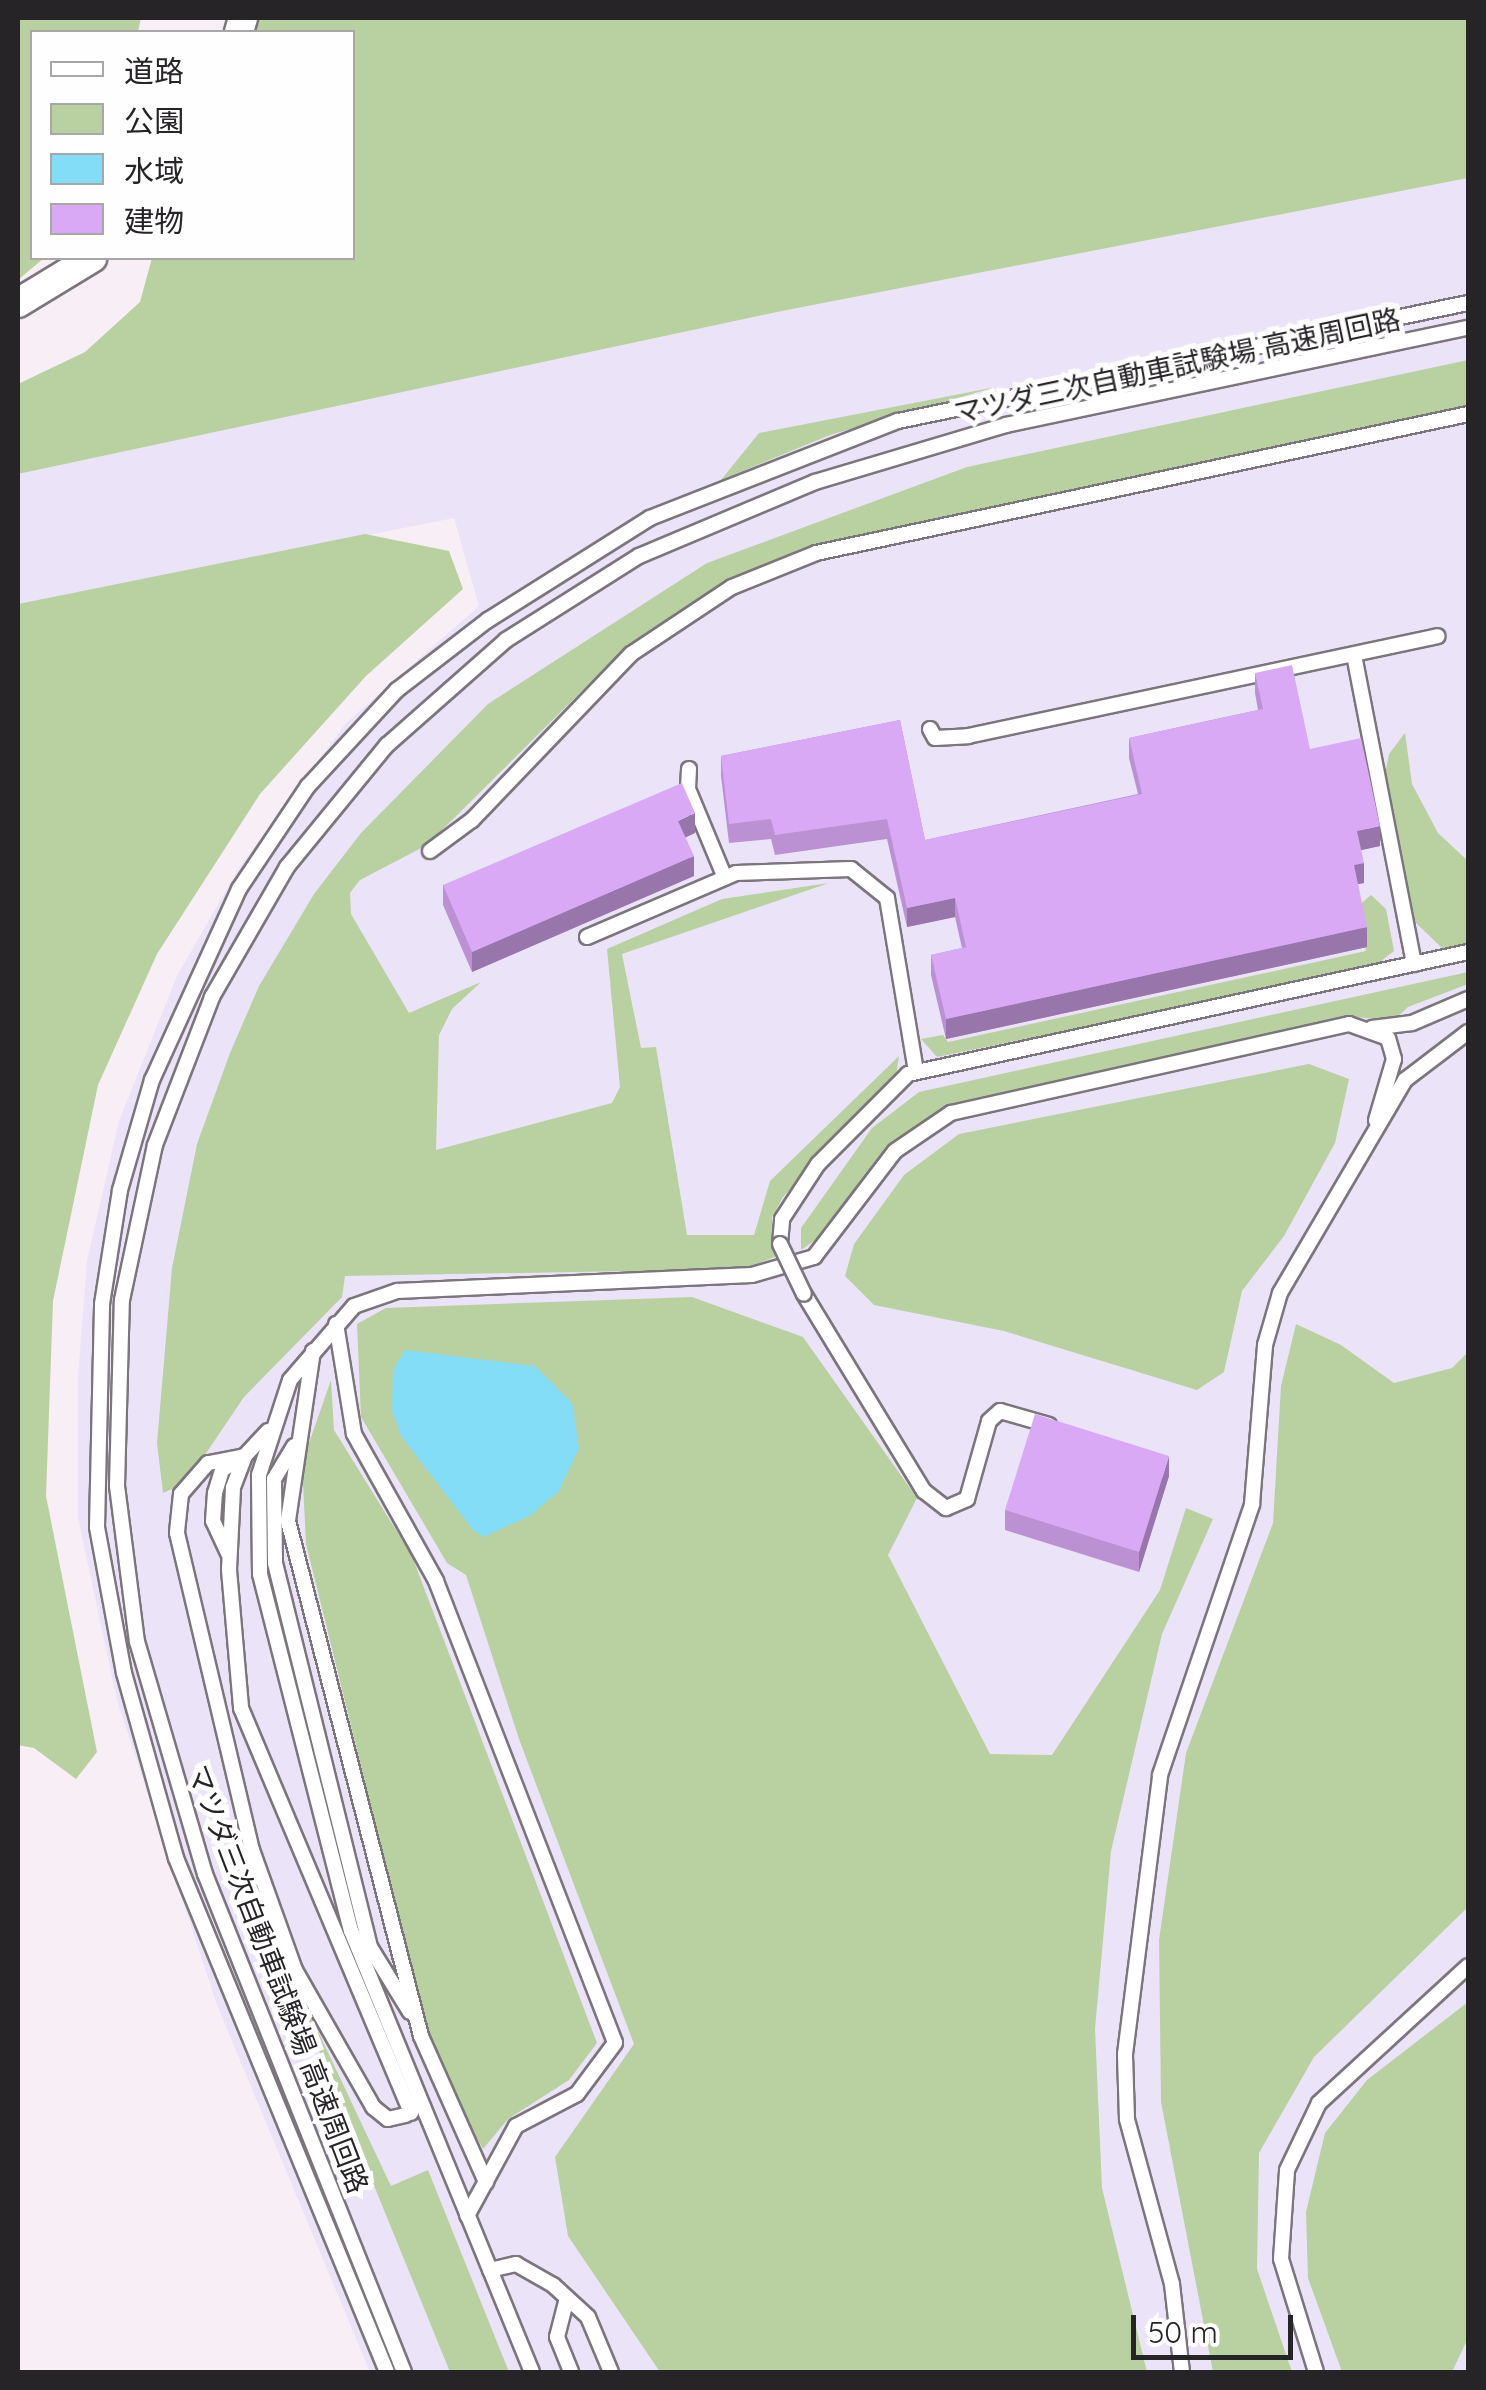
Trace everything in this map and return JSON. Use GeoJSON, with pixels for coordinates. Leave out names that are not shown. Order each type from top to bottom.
{"type":"FeatureCollection","features":[{"type":"Feature","properties":{"kind":"street"},"geometry":{"type":"LineString","coordinates":[[18,303],[89,260]]}},
{"type":"Feature","properties":{"kind":"lane"},"geometry":{"type":"LineString","coordinates":[[387,2372],[176,1858],[124,1673],[97,1528],[102,1304],[120,1190],[152,1080],[239,890],[308,786],[397,690],[504,609],[650,518],[898,421],[1468,303]]}},
{"type":"Feature","properties":{"kind":"lane","name":"マツダ三次自動車試験場 高速周回路"},"geometry":{"type":"LineString","coordinates":[[404,2372],[206,1874],[137,1642],[117,1486],[122,1300],[155,1146],[212,997],[287,866],[386,745],[506,640],[639,556],[814,482],[1006,425],[1468,328]]}},
{"type":"Feature","properties":{"kind":"lane"},"geometry":{"type":"LineString","coordinates":[[430,851],[472,820],[631,654],[732,587],[816,553],[1468,414]]}},
{"type":"Feature","properties":{"kind":"lane"},"geometry":{"type":"LineString","coordinates":[[930,729],[935,738],[968,736],[1437,636]]}},
{"type":"Feature","properties":{"kind":"lane"},"geometry":{"type":"LineString","coordinates":[[1354,655],[1414,964]]}},
{"type":"Feature","properties":{"kind":"lane"},"geometry":{"type":"LineString","coordinates":[[690,770],[688,788],[725,878]]}},
{"type":"Feature","properties":{"kind":"lane"},"geometry":{"type":"LineString","coordinates":[[671,796],[688,788]]}},
{"type":"Feature","properties":{"kind":"lane"},"geometry":{"type":"LineString","coordinates":[[587,938],[725,878],[818,868],[851,870],[873,882],[887,898],[916,1072]]}},
{"type":"Feature","properties":{"kind":"lane"},"geometry":{"type":"LineString","coordinates":[[1075,1433],[1000,1411],[989,1420],[967,1499],[946,1508],[924,1491],[804,1294],[780,1244],[782,1219],[818,1164],[865,1112],[916,1072],[1468,952]]}},
{"type":"Feature","properties":{"kind":"lane"},"geometry":{"type":"LineString","coordinates":[[406,2115],[241,1708],[230,1556],[233,1488],[244,1456],[269,1430],[314,1346],[354,1306],[397,1291],[752,1275],[814,1257],[895,1151],[951,1113],[1349,1024],[1372,1028],[1412,1023],[1468,999]]}},
{"type":"Feature","properties":{"kind":"lane"},"geometry":{"type":"LineString","coordinates":[[1372,1028],[1388,1038],[1394,1059],[1376,1120]]}},
{"type":"Feature","properties":{"kind":"lane"},"geometry":{"type":"LineString","coordinates":[[1182,2372],[1172,2284],[1127,2120],[1125,2054],[1160,1775],[1252,1504],[1264,1344],[1280,1293],[1376,1120],[1405,1080],[1468,1032]]}},
{"type":"Feature","properties":{"kind":"lane"},"geometry":{"type":"LineString","coordinates":[[336,1324],[354,1434],[436,1581],[615,2044],[577,2094],[516,2126],[467,2216]]}},
{"type":"Feature","properties":{"kind":"lane"},"geometry":{"type":"LineString","coordinates":[[314,1346],[288,1522],[418,2025]]}},
{"type":"Feature","properties":{"kind":"lane"},"geometry":{"type":"LineString","coordinates":[[269,1430],[260,1475],[260,1574],[351,1931],[532,2372]]}},
{"type":"Feature","properties":{"kind":"lane"},"geometry":{"type":"LineString","coordinates":[[298,1439],[274,1480],[275,1563],[370,1948],[418,2025],[486,2182]]}},
{"type":"Feature","properties":{"kind":"lane"},"geometry":{"type":"LineString","coordinates":[[244,1456],[208,1463],[181,1494],[176,1532],[252,1850],[296,1970],[373,2107],[388,2119],[423,2108]]}},
{"type":"Feature","properties":{"kind":"lane"},"geometry":{"type":"LineString","coordinates":[[1316,2372],[1281,2260],[1287,2170],[1319,2104],[1468,1966]]}},
{"type":"Feature","properties":{"kind":"lane"},"geometry":{"type":"LineString","coordinates":[[490,2270],[516,2264],[567,2298],[588,2317],[612,2372]]}},
{"type":"Feature","properties":{"kind":"lane"},"geometry":{"type":"LineString","coordinates":[[567,2298],[557,2338],[572,2372]]}},
{"type":"Feature","properties":{"kind":"shaded area"},"geometry":{"type":"Polygon","coordinates":[[[1468,178],[1468,2372],[370,2372],[217,2005],[117,1700],[78,1518],[78,1377],[87,1261],[119,1121],[177,976],[239,868],[346,723],[479,606],[454,518],[18,604],[18,474],[782,311],[1468,178]]]}},
{"type":"Feature","properties":{"kind":"green space"},"geometry":{"type":"Polygon","coordinates":[[[18,18],[141,18],[138,30],[30,30],[30,260],[42,260],[18,280],[18,18]]]}},
{"type":"Feature","properties":{"kind":"green space"},"geometry":{"type":"Polygon","coordinates":[[[254,18],[1468,18],[1468,178],[782,311],[18,474],[18,384],[85,352],[140,302],[151,260],[355,260],[355,30],[250,30],[254,18]]]}},
{"type":"Feature","properties":{"kind":"green space"},"geometry":{"type":"Polygon","coordinates":[[[1468,360],[1468,407],[817,545],[732,580],[625,648],[427,845],[360,880],[350,893],[351,914],[409,1013],[481,982],[452,1009],[439,1035],[436,1150],[612,1103],[620,1087],[607,949],[722,899],[829,883],[622,954],[641,1048],[656,1047],[687,1235],[754,1235],[770,1181],[899,1056],[896,1075],[783,1197],[772,1217],[775,1257],[743,1269],[345,1276],[342,1297],[244,1397],[186,1483],[163,1493],[157,1443],[172,1268],[197,1144],[230,1053],[259,986],[314,894],[361,833],[488,704],[707,563],[967,467],[1468,360]]]}},
{"type":"Feature","properties":{"kind":"green space"},"geometry":{"type":"Polygon","coordinates":[[[996,387],[830,435],[721,480],[759,433],[996,387]]]}},
{"type":"Feature","properties":{"kind":"green space"},"geometry":{"type":"Polygon","coordinates":[[[365,534],[449,551],[463,589],[366,676],[260,794],[157,954],[98,1085],[53,1301],[46,1496],[97,1752],[76,1779],[34,1748],[18,1745],[18,604],[365,534]]]}},
{"type":"Feature","properties":{"kind":"green space"},"geometry":{"type":"Polygon","coordinates":[[[1405,733],[1412,784],[1438,833],[1468,861],[1468,945],[1444,950],[1412,919],[1383,785],[1389,754],[1405,733]]]}},
{"type":"Feature","properties":{"kind":"green space"},"geometry":{"type":"Polygon","coordinates":[[[1371,895],[1386,909],[1394,951],[1372,968],[937,1057],[921,1039],[943,1035],[948,1042],[1366,951],[1357,907],[1371,895]]]}},
{"type":"Feature","properties":{"kind":"green space"},"geometry":{"type":"Polygon","coordinates":[[[1468,972],[1468,984],[1408,1007],[1393,1021],[1356,1017],[945,1106],[890,1149],[830,1230],[801,1250],[801,1228],[872,1128],[919,1092],[1468,972]]]}},
{"type":"Feature","properties":{"kind":"green space"},"geometry":{"type":"Polygon","coordinates":[[[1309,1064],[1349,1079],[1335,1143],[1284,1236],[1242,1291],[1224,1372],[1197,1390],[1004,1331],[874,1305],[845,1276],[854,1244],[904,1175],[959,1134],[1309,1064]]]}},
{"type":"Feature","properties":{"kind":"green space"},"geometry":{"type":"Polygon","coordinates":[[[692,1297],[803,1337],[917,1498],[888,1555],[990,1754],[1052,1755],[1160,1590],[1186,1508],[1213,1519],[1162,1634],[1111,1851],[1095,2029],[1102,2188],[1147,2372],[660,2372],[568,2236],[555,2157],[634,2044],[519,1739],[466,1575],[447,1563],[361,1417],[357,1324],[386,1308],[692,1297]]]}},
{"type":"Feature","properties":{"kind":"green space"},"geometry":{"type":"Polygon","coordinates":[[[1296,1324],[1341,1345],[1394,1383],[1452,1368],[1468,1352],[1468,1907],[1314,2057],[1259,2153],[1257,2269],[1292,2372],[1213,2372],[1161,2102],[1159,1940],[1186,1753],[1273,1523],[1281,1386],[1296,1324]]]}},
{"type":"Feature","properties":{"kind":"green space"},"geometry":{"type":"Polygon","coordinates":[[[331,1380],[334,1430],[412,1556],[597,2043],[569,2080],[508,2119],[483,2149],[434,2060],[306,1544],[302,1463],[331,1380]]]}},
{"type":"Feature","properties":{"kind":"green space"},"geometry":{"type":"Polygon","coordinates":[[[267,1923],[391,2186],[428,2170],[509,2372],[450,2372],[267,1923]]]}},
{"type":"Feature","properties":{"kind":"green space"},"geometry":{"type":"Polygon","coordinates":[[[1468,2002],[1468,2338],[1452,2372],[1342,2372],[1308,2278],[1306,2212],[1325,2133],[1367,2080],[1468,2002]]]}},
{"type":"Feature","properties":{"kind":"water"},"geometry":{"type":"Polygon","coordinates":[[[405,1350],[535,1366],[572,1403],[579,1448],[559,1491],[531,1515],[484,1537],[473,1530],[401,1436],[392,1410],[393,1370],[405,1350]]]}},
{"type":"Feature","properties":{"kind":"building"},"geometry":{"type":"Polygon","coordinates":[[[1292,665],[1310,749],[1361,738],[1380,826],[1357,831],[1364,863],[1354,865],[1367,927],[946,1019],[931,955],[966,947],[955,898],[907,908],[887,819],[775,835],[771,819],[729,824],[721,756],[900,720],[925,840],[1142,794],[1129,738],[1263,709],[1255,673],[1292,665]]]}},
{"type":"Feature","properties":{"kind":"building"},"geometry":{"type":"Polygon","coordinates":[[[682,783],[695,813],[678,821],[694,856],[472,952],[443,885],[682,783]]]}},
{"type":"Feature","properties":{"kind":"building"},"geometry":{"type":"Polygon","coordinates":[[[1035,1414],[1169,1456],[1139,1552],[1005,1510],[1035,1414]]]}}]}
